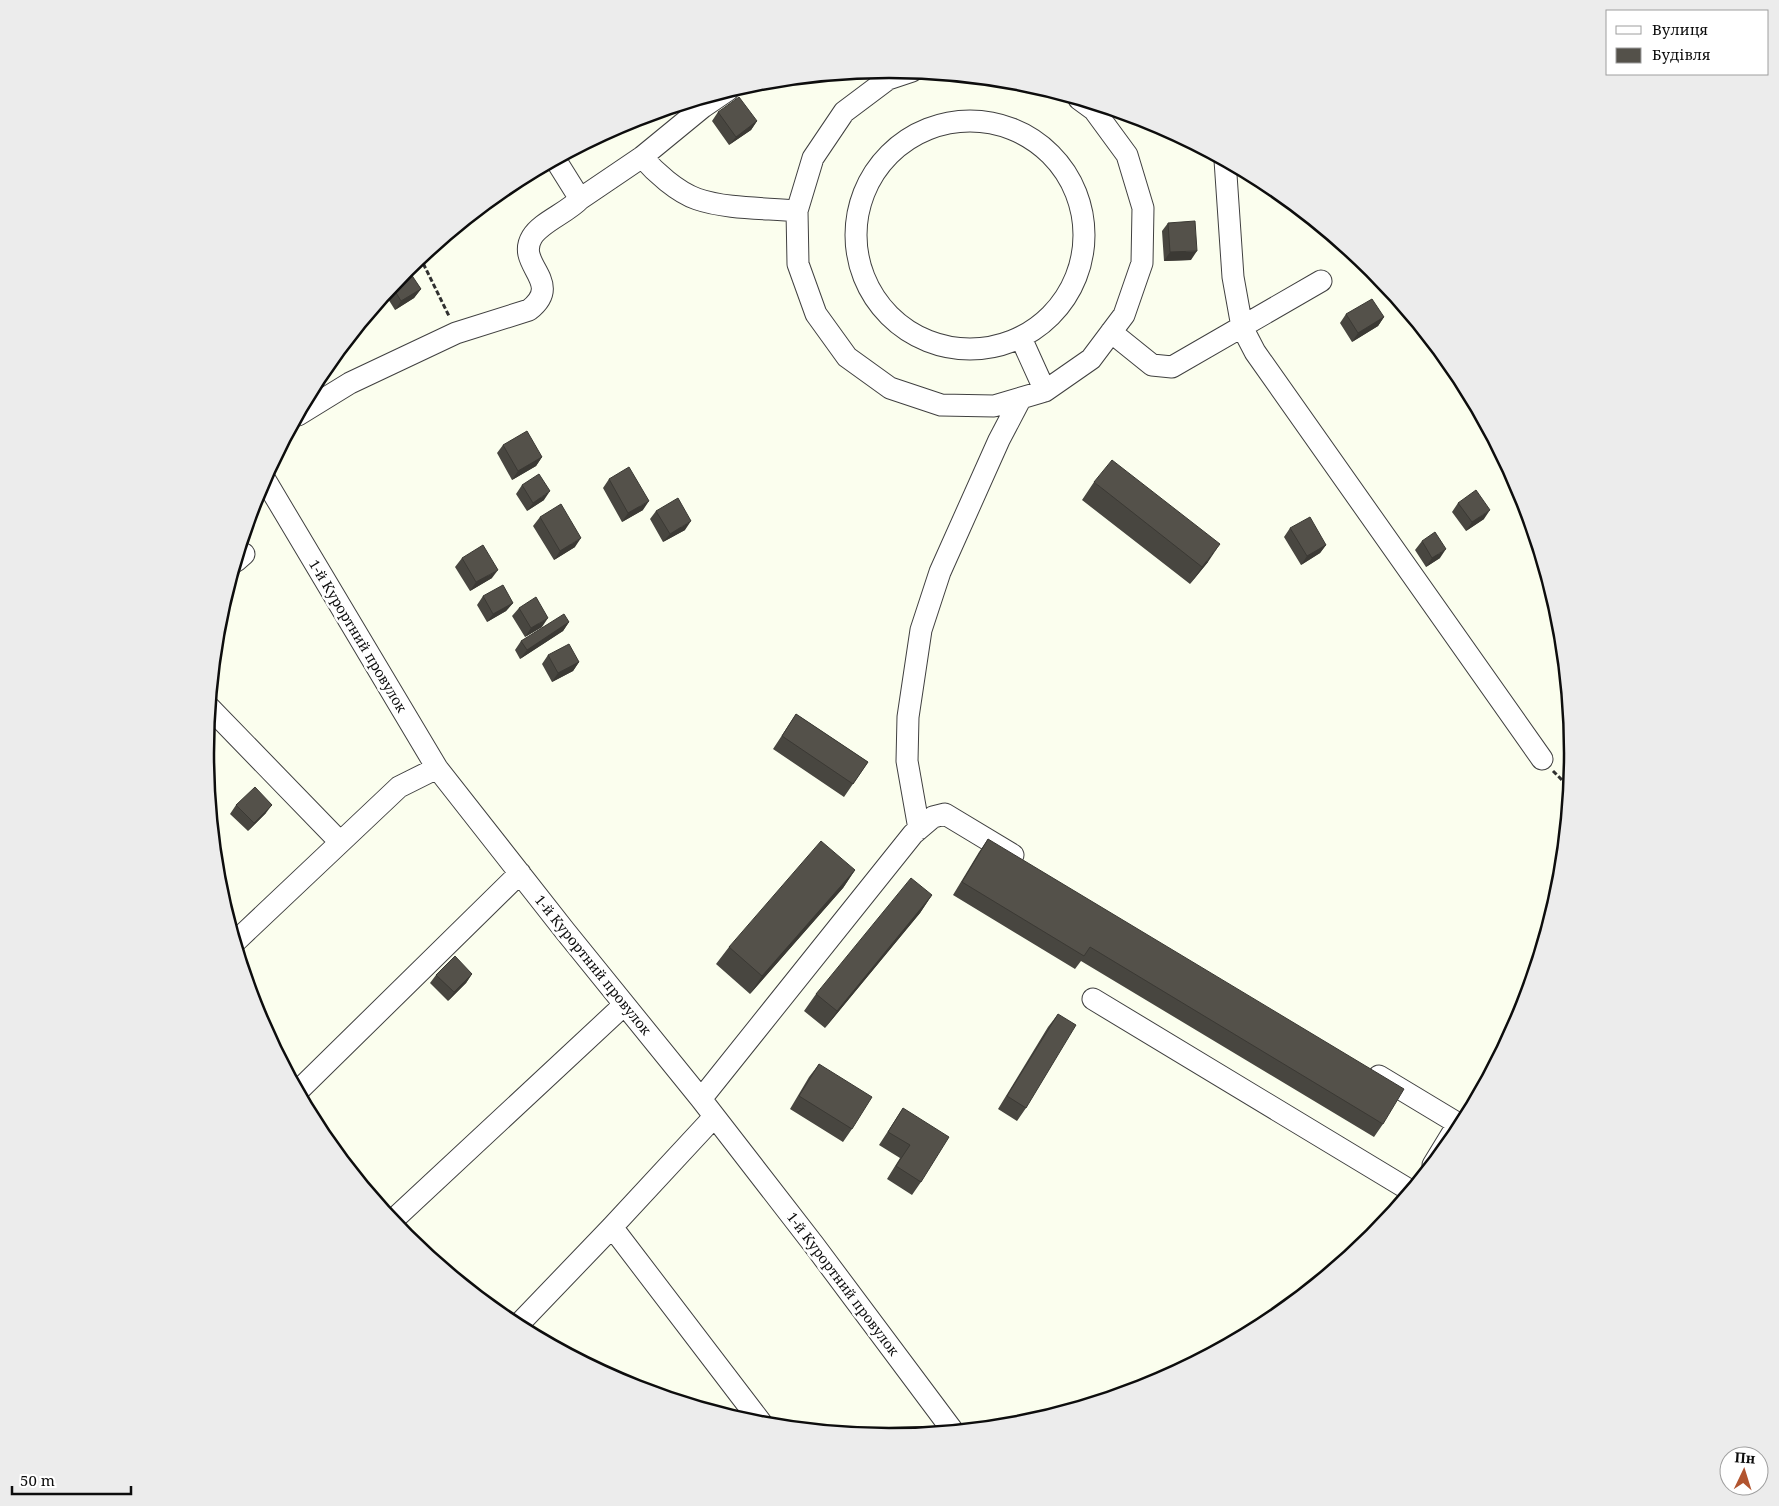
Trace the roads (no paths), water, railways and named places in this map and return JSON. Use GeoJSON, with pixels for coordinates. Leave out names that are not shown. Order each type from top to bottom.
{"type":"FeatureCollection","features":[{"type":"Feature","properties":{"kind":"street"},"geometry":{"type":"LineString","coordinates":[[891,78],[844,112],[812,158],[797,211],[798,264],[816,314],[847,357],[890,388],[941,405],[994,406],[1045,391],[1091,359],[1124,315],[1142,263],[1143,208],[1127,155],[1094,109]]}},
{"type":"Feature","properties":{"kind":"street"},"geometry":{"type":"LineString","coordinates":[[308,409],[350,383],[456,333],[529,310],[541,297],[543,289],[530,258],[528,248],[531,238],[536,231],[642,157],[710,103]]}},
{"type":"Feature","properties":{"kind":"street"},"geometry":{"type":"LineString","coordinates":[[975,121],[1012,129],[1044,148],[1069,177],[1082,212],[1084,250],[1073,286],[1052,316],[1021,338],[985,349],[947,347],[912,334],[883,310],[863,277],[856,240],[860,203],[877,169],[904,142],[938,126],[975,121]]}},
{"type":"Feature","properties":{"kind":"street"},"geometry":{"type":"LineString","coordinates":[[642,157],[667,182],[695,199],[719,204],[797,211]]}},
{"type":"Feature","properties":{"kind":"street"},"geometry":{"type":"LineString","coordinates":[[558,165],[580,199]]}},
{"type":"Feature","properties":{"kind":"street"},"geometry":{"type":"LineString","coordinates":[[1225,167],[1233,277],[1242,327],[1255,352],[1542,760]]}},
{"type":"Feature","properties":{"kind":"street"},"geometry":{"type":"LineString","coordinates":[[1111,332],[1152,365],[1172,367],[1321,281]]}},
{"type":"Feature","properties":{"kind":"street"},"geometry":{"type":"LineString","coordinates":[[1021,338],[1045,391]]}},
{"type":"Feature","properties":{"kind":"street"},"geometry":{"type":"LineString","coordinates":[[919,829],[907,761],[908,717],[921,630],[940,572],[1021,398]]}},
{"type":"Feature","properties":{"kind":"street","name":"1-й Курортний провулок"},"geometry":{"type":"LineString","coordinates":[[269,486],[437,768],[701,1099],[814,1245],[949,1426]]}},
{"type":"Feature","properties":{"kind":"street"},"geometry":{"type":"LineString","coordinates":[[215,713],[340,842]]}},
{"type":"Feature","properties":{"kind":"street"},"geometry":{"type":"LineString","coordinates":[[240,937],[399,787],[437,768]]}},
{"type":"Feature","properties":{"kind":"street"},"geometry":{"type":"LineString","coordinates":[[701,1099],[913,834],[933,817],[945,814],[1030,866]]}},
{"type":"Feature","properties":{"kind":"street"},"geometry":{"type":"LineString","coordinates":[[302,1087],[520,873]]}},
{"type":"Feature","properties":{"kind":"street"},"geometry":{"type":"LineString","coordinates":[[1093,999],[1405,1188]]}},
{"type":"Feature","properties":{"kind":"street"},"geometry":{"type":"LineString","coordinates":[[398,1215],[624,1004]]}},
{"type":"Feature","properties":{"kind":"street"},"geometry":{"type":"LineString","coordinates":[[1364,1067],[1455,1122]]}},
{"type":"Feature","properties":{"kind":"street"},"geometry":{"type":"LineString","coordinates":[[523,1320],[714,1117]]}},
{"type":"Feature","properties":{"kind":"street"},"geometry":{"type":"LineString","coordinates":[[612,1227],[756,1415]]}}]}
